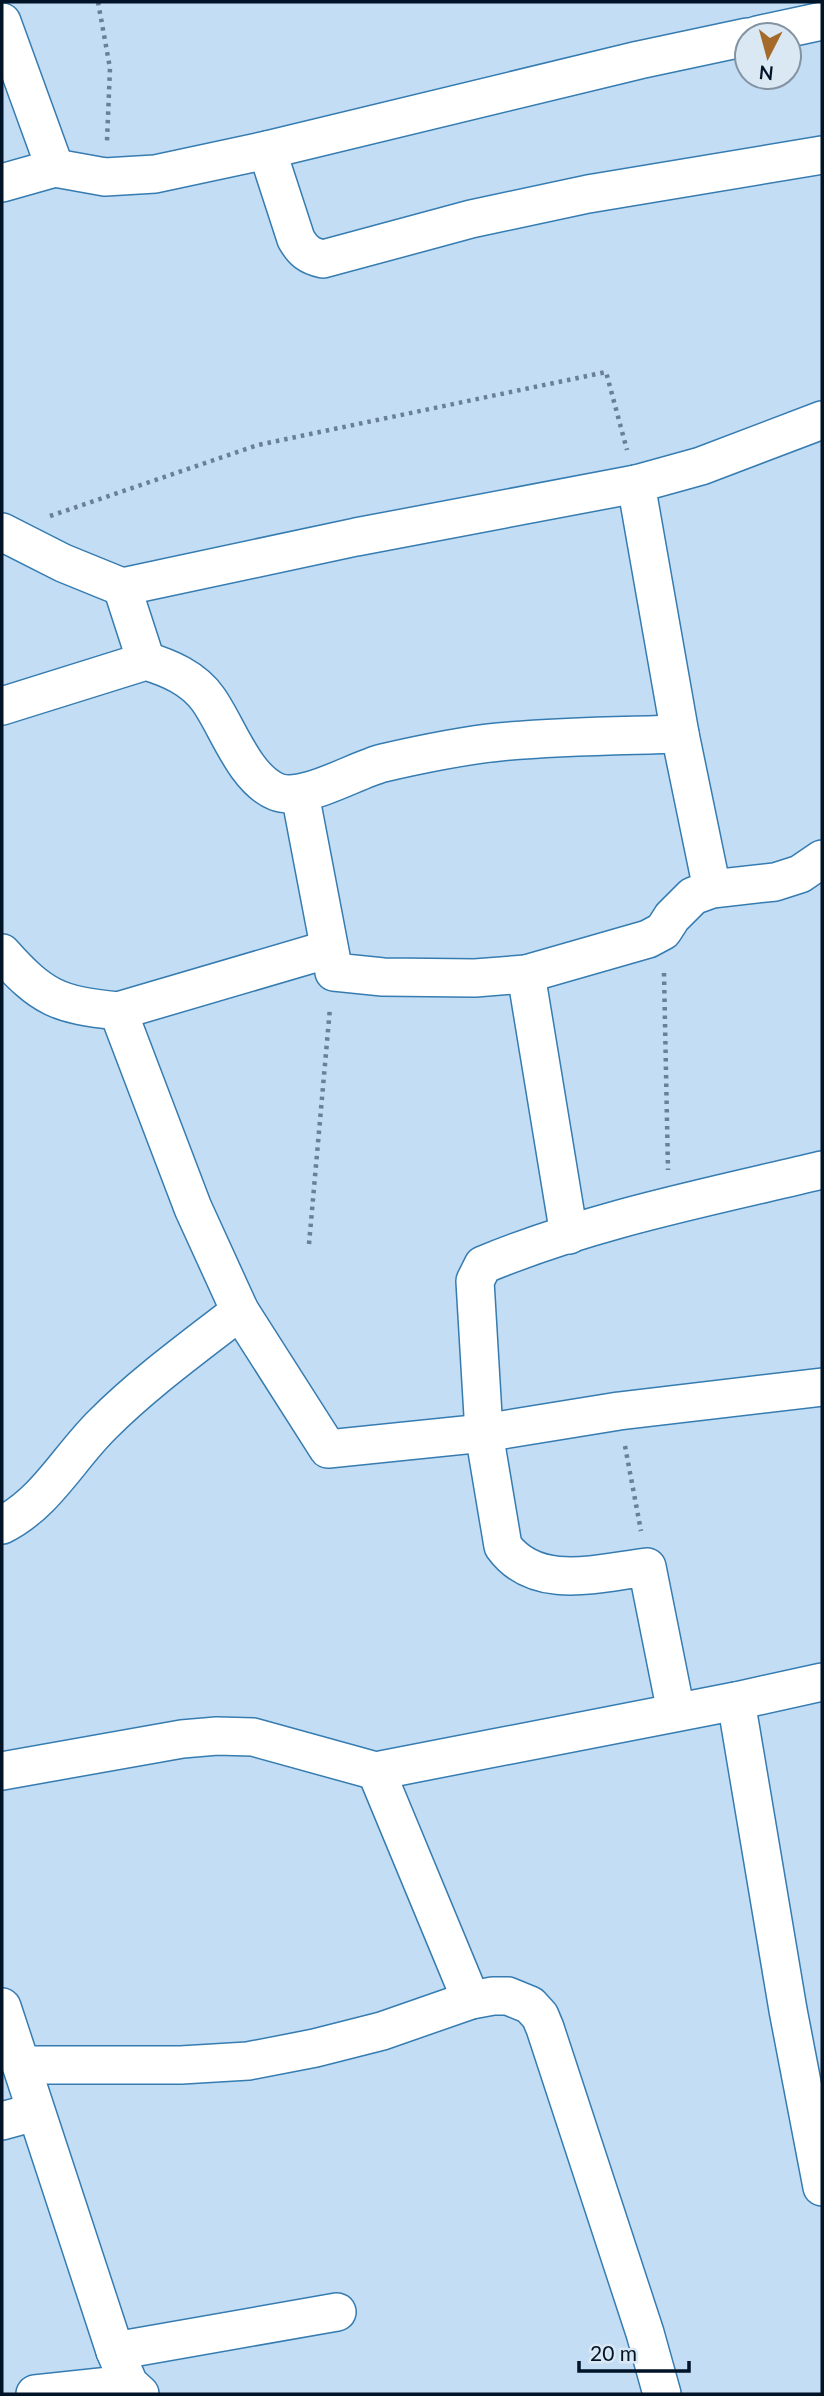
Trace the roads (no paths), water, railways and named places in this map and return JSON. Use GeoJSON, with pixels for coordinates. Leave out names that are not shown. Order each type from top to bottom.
{"type":"FeatureCollection","features":[{"type":"Feature","properties":{"kind":"street"},"geometry":{"type":"LineString","coordinates":[[803,25],[822,21]]}},
{"type":"Feature","properties":{"kind":"street"},"geometry":{"type":"LineString","coordinates":[[2,22],[55,168]]}},
{"type":"Feature","properties":{"kind":"street"},"geometry":{"type":"LineString","coordinates":[[2,183],[55,168],[105,177],[155,174],[733,40]]}},
{"type":"Feature","properties":{"kind":"street"},"geometry":{"type":"LineString","coordinates":[[267,150],[296,239],[303,251],[311,257],[323,259],[471,219],[588,194],[822,155]]}},
{"type":"Feature","properties":{"kind":"street"},"geometry":{"type":"LineString","coordinates":[[2,530],[72,567],[122,587],[356,537],[636,484],[701,466],[822,420]]}},
{"type":"Feature","properties":{"kind":"street"},"geometry":{"type":"LineString","coordinates":[[636,484],[680,734],[712,889]]}},
{"type":"Feature","properties":{"kind":"street"},"geometry":{"type":"LineString","coordinates":[[122,587],[146,661]]}},
{"type":"Feature","properties":{"kind":"street"},"geometry":{"type":"LineString","coordinates":[[2,706],[146,661],[167,667],[191,682],[207,698],[257,778],[277,792],[300,794],[372,766],[434,752],[551,738],[680,734]]}},
{"type":"Feature","properties":{"kind":"street"},"geometry":{"type":"LineString","coordinates":[[300,794],[332,960]]}},
{"type":"Feature","properties":{"kind":"street"},"geometry":{"type":"LineString","coordinates":[[2,953],[37,989],[59,1002],[118,1011],[332,960],[394,977],[475,978],[526,974],[640,941],[663,931],[687,901],[712,889],[775,882],[800,874],[822,859]]}},
{"type":"Feature","properties":{"kind":"street"},"geometry":{"type":"LineString","coordinates":[[526,974],[569,1235]]}},
{"type":"Feature","properties":{"kind":"street"},"geometry":{"type":"LineString","coordinates":[[118,1011],[193,1208],[240,1311],[328,1449],[484,1433],[619,1411],[822,1387]]}},
{"type":"Feature","properties":{"kind":"street"},"geometry":{"type":"LineString","coordinates":[[676,1712],[648,1567],[550,1576],[531,1570],[511,1558],[502,1546],[484,1433],[475,1281],[483,1265],[569,1235],[669,1206],[822,1170]]}},
{"type":"Feature","properties":{"kind":"street"},"geometry":{"type":"LineString","coordinates":[[2,1525],[33,1504],[105,1422],[240,1311]]}},
{"type":"Feature","properties":{"kind":"street"},"geometry":{"type":"LineString","coordinates":[[2,1771],[182,1739],[217,1736],[253,1737],[376,1772],[822,1682]]}},
{"type":"Feature","properties":{"kind":"street"},"geometry":{"type":"LineString","coordinates":[[736,1701],[788,2010],[822,2187]]}},
{"type":"Feature","properties":{"kind":"street"},"geometry":{"type":"LineString","coordinates":[[376,1772],[471,2000]]}},
{"type":"Feature","properties":{"kind":"street"},"geometry":{"type":"LineString","coordinates":[[21,2064],[181,2065],[248,2061],[382,2031],[471,2000],[508,1996],[530,2006],[540,2016],[662,2394]]}},
{"type":"Feature","properties":{"kind":"street"},"geometry":{"type":"LineString","coordinates":[[2,2007],[21,2064],[18,2116],[115,2351],[135,2389],[35,2394]]}},
{"type":"Feature","properties":{"kind":"street"},"geometry":{"type":"LineString","coordinates":[[115,2351],[337,2312]]}}]}
